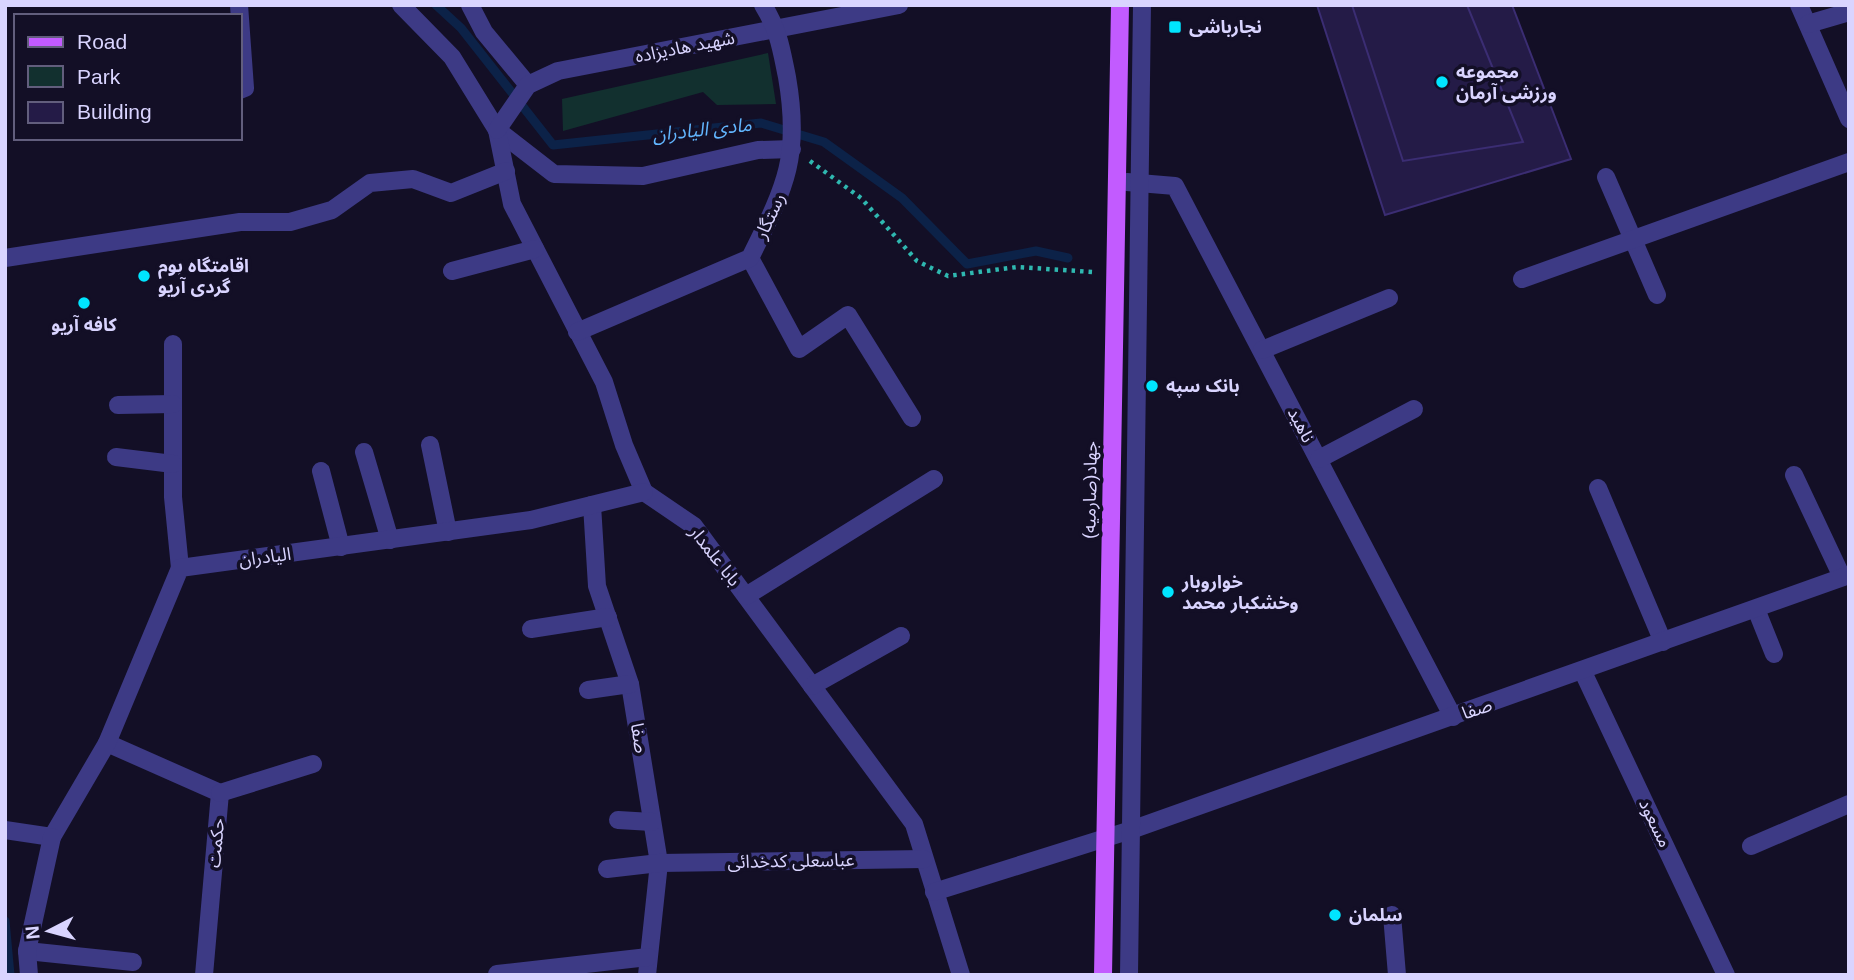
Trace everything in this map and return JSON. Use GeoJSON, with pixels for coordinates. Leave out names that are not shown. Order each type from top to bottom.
{"type":"FeatureCollection","features":[{"type":"Feature","properties":{"kind":"main road","name":"جهاد(صارمیه)"},"geometry":{"type":"LineString","coordinates":[[1103,975],[1120,5]]}},
{"type":"Feature","properties":{"kind":"street"},"geometry":{"type":"LineString","coordinates":[[401,5],[452,57],[497,130],[512,204],[604,382],[624,446],[644,492]]}},
{"type":"Feature","properties":{"kind":"street"},"geometry":{"type":"LineString","coordinates":[[470,5],[484,32],[527,85],[497,130]]}},
{"type":"Feature","properties":{"kind":"street"},"geometry":{"type":"LineString","coordinates":[[763,5],[778,30]]}},
{"type":"Feature","properties":{"kind":"street","name":"شهید هادیزاده"},"geometry":{"type":"LineString","coordinates":[[527,85],[558,71],[899,5]]}},
{"type":"Feature","properties":{"kind":"street"},"geometry":{"type":"LineString","coordinates":[[1129,975],[1142,5]]}},
{"type":"Feature","properties":{"kind":"street"},"geometry":{"type":"LineString","coordinates":[[1799,5],[1846,108]]}},
{"type":"Feature","properties":{"kind":"street"},"geometry":{"type":"LineString","coordinates":[[1808,24],[1849,12]]}},
{"type":"Feature","properties":{"kind":"street","name":"رستگار"},"geometry":{"type":"LineString","coordinates":[[578,332],[750,258],[782,193],[792,149],[794,118],[778,30]]}},
{"type":"Feature","properties":{"kind":"street"},"geometry":{"type":"LineString","coordinates":[[242,46],[245,88],[242,89]]}},
{"type":"Feature","properties":{"kind":"street"},"geometry":{"type":"LineString","coordinates":[[497,130],[554,174],[643,176],[758,150],[792,149]]}},
{"type":"Feature","properties":{"kind":"street"},"geometry":{"type":"LineString","coordinates":[[1522,279],[1849,162]]}},
{"type":"Feature","properties":{"kind":"street"},"geometry":{"type":"LineString","coordinates":[[5,258],[240,222],[290,222],[332,210],[370,183],[413,179],[452,193],[506,171]]}},
{"type":"Feature","properties":{"kind":"street"},"geometry":{"type":"LineString","coordinates":[[1606,177],[1657,295]]}},
{"type":"Feature","properties":{"kind":"street","name":"ناهید"},"geometry":{"type":"LineString","coordinates":[[1116,181],[1175,186],[1453,717]]}},
{"type":"Feature","properties":{"kind":"street"},"geometry":{"type":"LineString","coordinates":[[453,271],[535,249]]}},
{"type":"Feature","properties":{"kind":"street"},"geometry":{"type":"LineString","coordinates":[[750,258],[799,349],[848,315],[912,418]]}},
{"type":"Feature","properties":{"kind":"street"},"geometry":{"type":"LineString","coordinates":[[1262,350],[1389,298]]}},
{"type":"Feature","properties":{"kind":"street"},"geometry":{"type":"LineString","coordinates":[[29,975],[27,951],[52,837],[107,743],[180,568],[173,497],[173,344]]}},
{"type":"Feature","properties":{"kind":"street"},"geometry":{"type":"LineString","coordinates":[[118,405],[173,404]]}},
{"type":"Feature","properties":{"kind":"street"},"geometry":{"type":"LineString","coordinates":[[1319,459],[1414,409]]}},
{"type":"Feature","properties":{"kind":"street"},"geometry":{"type":"LineString","coordinates":[[430,445],[448,531]]}},
{"type":"Feature","properties":{"kind":"street"},"geometry":{"type":"LineString","coordinates":[[365,452],[390,540]]}},
{"type":"Feature","properties":{"kind":"street"},"geometry":{"type":"LineString","coordinates":[[116,457],[173,464]]}},
{"type":"Feature","properties":{"kind":"street"},"geometry":{"type":"LineString","coordinates":[[321,471],[341,547]]}},
{"type":"Feature","properties":{"kind":"street"},"geometry":{"type":"LineString","coordinates":[[1794,475],[1845,576]]}},
{"type":"Feature","properties":{"kind":"street"},"geometry":{"type":"LineString","coordinates":[[746,596],[934,479]]}},
{"type":"Feature","properties":{"kind":"street"},"geometry":{"type":"LineString","coordinates":[[1598,488],[1663,642]]}},
{"type":"Feature","properties":{"kind":"street","name":"الیادران"},"geometry":{"type":"LineString","coordinates":[[180,568],[531,520],[644,492]]}},
{"type":"Feature","properties":{"kind":"street","name":"بابا علمدار"},"geometry":{"type":"LineString","coordinates":[[644,492],[694,526],[914,824],[961,975]]}},
{"type":"Feature","properties":{"kind":"street","name":"صفا"},"geometry":{"type":"LineString","coordinates":[[592,505],[597,586],[630,684],[659,863],[648,966]]}},
{"type":"Feature","properties":{"kind":"street","name":"صفا"},"geometry":{"type":"LineString","coordinates":[[1104,839],[1583,672],[1845,576]]}},
{"type":"Feature","properties":{"kind":"street"},"geometry":{"type":"LineString","coordinates":[[1756,609],[1774,654]]}},
{"type":"Feature","properties":{"kind":"street"},"geometry":{"type":"LineString","coordinates":[[531,629],[608,617]]}},
{"type":"Feature","properties":{"kind":"street"},"geometry":{"type":"LineString","coordinates":[[813,686],[901,636]]}},
{"type":"Feature","properties":{"kind":"street","name":"مسعود"},"geometry":{"type":"LineString","coordinates":[[1583,672],[1726,975]]}},
{"type":"Feature","properties":{"kind":"street"},"geometry":{"type":"LineString","coordinates":[[588,690],[630,684]]}},
{"type":"Feature","properties":{"kind":"street","name":"حکمت"},"geometry":{"type":"LineString","coordinates":[[107,743],[220,793],[204,975]]}},
{"type":"Feature","properties":{"kind":"street"},"geometry":{"type":"LineString","coordinates":[[220,793],[313,764]]}},
{"type":"Feature","properties":{"kind":"street"},"geometry":{"type":"LineString","coordinates":[[1751,846],[1848,807]]}},
{"type":"Feature","properties":{"kind":"street"},"geometry":{"type":"LineString","coordinates":[[618,820],[652,822]]}},
{"type":"Feature","properties":{"kind":"street"},"geometry":{"type":"LineString","coordinates":[[5,830],[52,837]]}},
{"type":"Feature","properties":{"kind":"street"},"geometry":{"type":"LineString","coordinates":[[934,892],[1104,839]]}},
{"type":"Feature","properties":{"kind":"street","name":"عباسعلی کدخدائی"},"geometry":{"type":"LineString","coordinates":[[607,869],[659,863],[924,859]]}},
{"type":"Feature","properties":{"kind":"street"},"geometry":{"type":"LineString","coordinates":[[1392,915],[1397,975]]}},
{"type":"Feature","properties":{"kind":"street"},"geometry":{"type":"LineString","coordinates":[[27,951],[133,962]]}},
{"type":"Feature","properties":{"kind":"street"},"geometry":{"type":"LineString","coordinates":[[497,974],[648,966]]}},
{"type":"Feature","properties":{"kind":"path"},"geometry":{"type":"LineString","coordinates":[[792,149],[861,198],[917,261],[948,276],[1017,267],[1115,274]]}},
{"type":"Feature","properties":{"kind":"green space"},"geometry":{"type":"Polygon","coordinates":[[[768,53],[776,104],[717,105],[703,92],[563,131],[562,99],[768,53]]]}},
{"type":"Feature","properties":{"kind":"building","name":"مجموعه ورزشی آرمان"},"geometry":{"type":"Polygon","coordinates":[[[1317,5],[1512,5],[1571,159],[1385,215],[1317,5]]]}},
{"type":"Feature","properties":{"kind":"building"},"geometry":{"type":"Polygon","coordinates":[[[1352,5],[1467,5],[1523,142],[1403,161],[1352,5]]]}},
{"type":"Feature","properties":{"kind":"waterway","name":"مادی الیادران"},"geometry":{"type":"LineString","coordinates":[[436,5],[461,28],[553,145],[761,123],[824,142],[902,198],[967,264],[1036,251],[1068,258]]}},
{"type":"Feature","properties":{"kind":"waterway"},"geometry":{"type":"LineString","coordinates":[[5,921],[10,975]]}},
{"type":"Feature","properties":{"kind":"place","name":"نجارباشی"},"geometry":{"type":"Point","coordinates":[1175,27]}},
{"type":"Feature","properties":{"kind":"place","name":"مجموعه ورزشی آرمان"},"geometry":{"type":"Point","coordinates":[1442,82]}},
{"type":"Feature","properties":{"kind":"place","name":"اقامتگاه بوم گردی آریو"},"geometry":{"type":"Point","coordinates":[144,276]}},
{"type":"Feature","properties":{"kind":"place","name":"کافه آریو"},"geometry":{"type":"Point","coordinates":[84,303]}},
{"type":"Feature","properties":{"kind":"place","name":"بانک سپه"},"geometry":{"type":"Point","coordinates":[1152,386]}},
{"type":"Feature","properties":{"kind":"place","name":"خواروبار وخشکبار محمد"},"geometry":{"type":"Point","coordinates":[1168,592]}},
{"type":"Feature","properties":{"kind":"place","name":"سلمان"},"geometry":{"type":"Point","coordinates":[1335,915]}}]}
